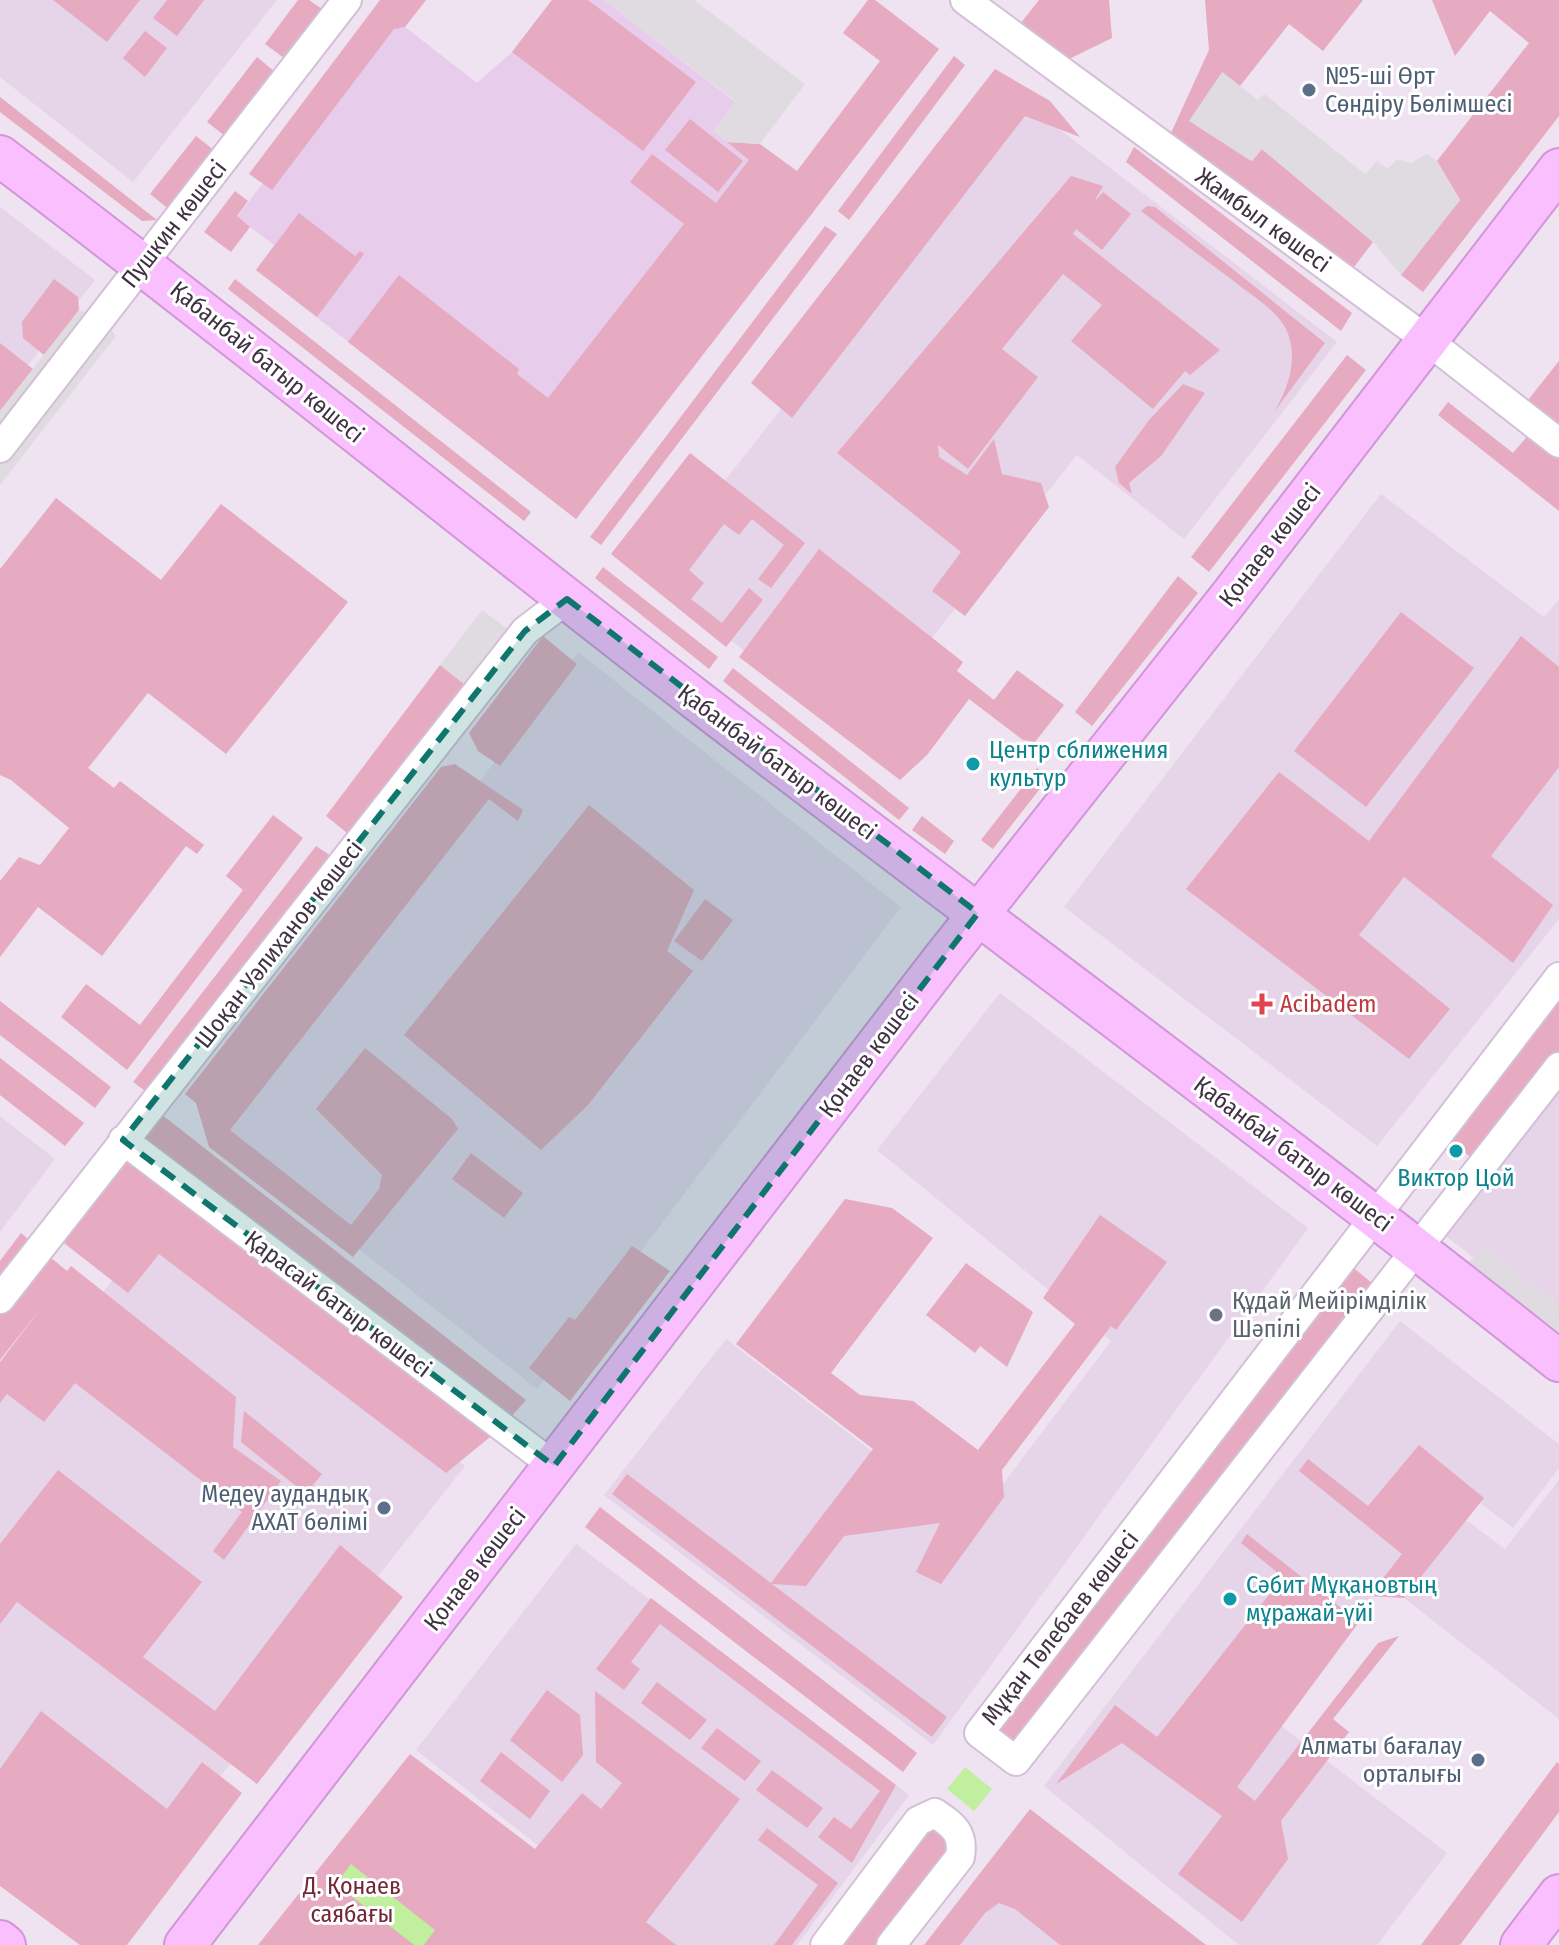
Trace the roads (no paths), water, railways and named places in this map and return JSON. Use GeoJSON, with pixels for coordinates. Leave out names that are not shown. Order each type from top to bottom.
{"type":"FeatureCollection","features":[{"type":"Feature","properties":{"kind":"street","name":"Пушкин көшесі"},"geometry":{"type":"LineString","coordinates":[[0,448],[347,0]]}},
{"type":"Feature","properties":{"kind":"street","name":"Жамбыл көшесі"},"geometry":{"type":"LineString","coordinates":[[965,0],[1427,340],[1559,443]]}},
{"type":"Feature","properties":{"kind":"street","name":"Қабанбай батыр көшесі"},"geometry":{"type":"LineString","coordinates":[[0,156],[142,263],[567,599],[1376,1217],[1559,1361]]}},
{"type":"Feature","properties":{"kind":"street","name":"Қонаев көшесі"},"geometry":{"type":"LineString","coordinates":[[185,1945],[978,913],[1238,585],[1559,169]]}},
{"type":"Feature","properties":{"kind":"street","name":"Шоқан Уәлиханов көшесі"},"geometry":{"type":"LineString","coordinates":[[0,1299],[525,631],[567,599]]}},
{"type":"Feature","properties":{"kind":"street","name":"Мұқан Төлебаев көшесі"},"geometry":{"type":"LineString","coordinates":[[1559,977],[979,1733],[1016,1761],[1559,1067]]}},
{"type":"Feature","properties":{"kind":"street","name":"Қарасай батыр көшесі"},"geometry":{"type":"LineString","coordinates":[[123,1140],[554,1466]]}},
{"type":"Feature","properties":{"kind":"street"},"geometry":{"type":"LineString","coordinates":[[825,1945],[918,1821],[935,1813],[955,1828],[962,1844],[960,1857],[891,1945]]}},
{"type":"Feature","properties":{"kind":"street"},"geometry":{"type":"LineString","coordinates":[[1521,1945],[1559,1895]]}},
{"type":"Feature","properties":{"kind":"street"},"geometry":{"type":"LineString","coordinates":[[0,1941],[5,1945]]}},
{"type":"Feature","properties":{"kind":"place","name":"№5-ші Өрт Сөндіру Бөлімшесі"},"geometry":{"type":"Point","coordinates":[1309,90]}},
{"type":"Feature","properties":{"kind":"place","name":"Центр сближения культур"},"geometry":{"type":"Point","coordinates":[973,764]}},
{"type":"Feature","properties":{"kind":"place","name":"Acibadem"},"geometry":{"type":"Point","coordinates":[1262,1004]}},
{"type":"Feature","properties":{"kind":"place","name":"Виктор Цой"},"geometry":{"type":"Point","coordinates":[1456,1151]}},
{"type":"Feature","properties":{"kind":"place","name":"Құдай Мейірімділік Шәпілі"},"geometry":{"type":"Point","coordinates":[1216,1315]}},
{"type":"Feature","properties":{"kind":"place","name":"Медеу аудандық АХАТ бөлімі"},"geometry":{"type":"Point","coordinates":[384,1508]}},
{"type":"Feature","properties":{"kind":"place","name":"Сәбит Мұқановтың мұражай-үйі"},"geometry":{"type":"Point","coordinates":[1230,1599]}},
{"type":"Feature","properties":{"kind":"place","name":"Алматы бағалау орталығы"},"geometry":{"type":"Point","coordinates":[1478,1760]}},
{"type":"Feature","properties":{"kind":"park label","name":"Д. Қонаев саябағы"},"geometry":{"type":"Point","coordinates":[352,1900]}}]}
